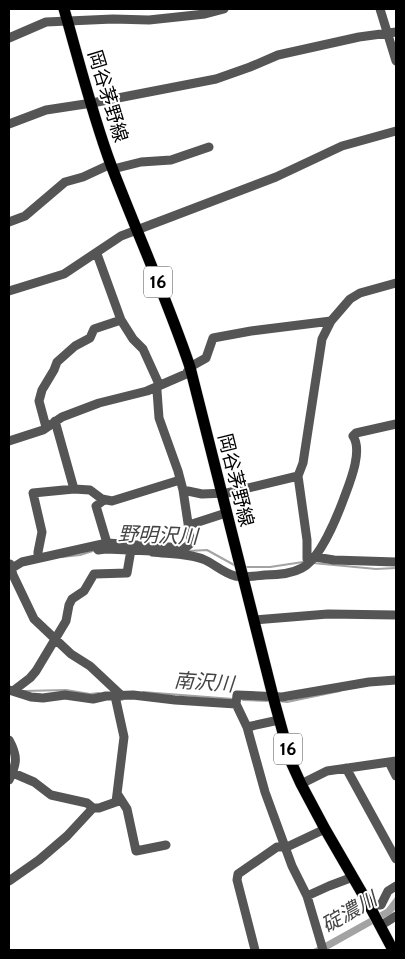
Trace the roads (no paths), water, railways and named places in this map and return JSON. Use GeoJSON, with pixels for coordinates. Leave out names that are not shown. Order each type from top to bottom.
{"type":"FeatureCollection","features":[{"type":"Feature","properties":{"kind":"main road","name":"岡谷茅野線"},"geometry":{"type":"LineString","coordinates":[[64,9],[112,167],[177,329],[190,368],[291,762],[325,829],[393,947]]}},
{"type":"Feature","properties":{"kind":"street"},"geometry":{"type":"LineString","coordinates":[[112,9],[113,19]]}},
{"type":"Feature","properties":{"kind":"street"},"geometry":{"type":"LineString","coordinates":[[9,38],[46,22],[113,19],[149,20],[177,13],[205,14],[224,9]]}},
{"type":"Feature","properties":{"kind":"street"},"geometry":{"type":"LineString","coordinates":[[380,9],[392,32],[396,61]]}},
{"type":"Feature","properties":{"kind":"street"},"geometry":{"type":"LineString","coordinates":[[9,124],[46,110],[216,79],[278,55],[359,36],[392,32]]}},
{"type":"Feature","properties":{"kind":"street"},"geometry":{"type":"LineString","coordinates":[[9,291],[64,274],[97,254],[121,236],[276,178],[342,146],[396,131]]}},
{"type":"Feature","properties":{"kind":"street"},"geometry":{"type":"LineString","coordinates":[[9,222],[25,216],[64,182],[112,167],[141,162],[171,160],[209,147]]}},
{"type":"Feature","properties":{"kind":"street"},"geometry":{"type":"LineString","coordinates":[[10,569],[22,562],[38,557],[107,543],[132,547],[185,548],[191,543],[183,490],[159,418],[158,382],[143,349],[121,320],[97,254]]}},
{"type":"Feature","properties":{"kind":"street"},"geometry":{"type":"LineString","coordinates":[[396,283],[360,293],[350,299],[331,321],[322,339],[304,463],[298,476],[307,540],[307,559],[315,557],[334,560],[396,562]]}},
{"type":"Feature","properties":{"kind":"street"},"geometry":{"type":"LineString","coordinates":[[46,427],[39,401],[42,390],[57,362],[76,346],[90,338],[94,329],[121,320]]}},
{"type":"Feature","properties":{"kind":"street"},"geometry":{"type":"LineString","coordinates":[[9,441],[43,430],[62,417],[99,403],[147,391],[186,374],[190,368],[206,358],[213,338],[251,331],[331,321]]}},
{"type":"Feature","properties":{"kind":"street"},"geometry":{"type":"LineString","coordinates":[[55,421],[74,489]]}},
{"type":"Feature","properties":{"kind":"street"},"geometry":{"type":"LineString","coordinates":[[153,548],[152,552],[204,559],[233,576],[241,569],[283,574],[302,568],[315,557],[335,522],[352,477],[356,453],[353,436],[356,433],[396,424]]}},
{"type":"Feature","properties":{"kind":"street"},"geometry":{"type":"LineString","coordinates":[[183,490],[202,494],[236,491],[298,476]]}},
{"type":"Feature","properties":{"kind":"street"},"geometry":{"type":"LineString","coordinates":[[38,557],[42,532],[33,493],[74,489],[90,490],[104,500],[112,501],[180,480]]}},
{"type":"Feature","properties":{"kind":"street"},"geometry":{"type":"LineString","coordinates":[[104,500],[96,506],[107,543]]}},
{"type":"Feature","properties":{"kind":"street"},"geometry":{"type":"LineString","coordinates":[[189,525],[226,513]]}},
{"type":"Feature","properties":{"kind":"street"},"geometry":{"type":"LineString","coordinates":[[10,569],[106,549],[132,547]]}},
{"type":"Feature","properties":{"kind":"street"},"geometry":{"type":"LineString","coordinates":[[10,691],[30,678],[36,671],[54,638],[66,621],[72,599],[84,591],[94,574],[128,573],[132,547]]}},
{"type":"Feature","properties":{"kind":"street"},"geometry":{"type":"LineString","coordinates":[[9,740],[15,750],[16,757],[11,777],[34,782],[51,795],[87,804],[93,808],[99,808],[116,802],[124,737],[118,696],[90,666],[71,654],[34,620],[10,569]]}},
{"type":"Feature","properties":{"kind":"street"},"geometry":{"type":"LineString","coordinates":[[254,620],[328,614],[396,614]]}},
{"type":"Feature","properties":{"kind":"street"},"geometry":{"type":"LineString","coordinates":[[322,946],[307,896],[284,847],[265,792],[247,727],[236,704],[237,695],[282,697],[369,682],[396,680]]}},
{"type":"Feature","properties":{"kind":"street"},"geometry":{"type":"LineString","coordinates":[[10,691],[43,698],[65,695],[93,699],[133,695],[236,704]]}},
{"type":"Feature","properties":{"kind":"street"},"geometry":{"type":"LineString","coordinates":[[247,727],[279,720]]}},
{"type":"Feature","properties":{"kind":"street"},"geometry":{"type":"LineString","coordinates":[[301,784],[327,771],[392,762],[396,776]]}},
{"type":"Feature","properties":{"kind":"street"},"geometry":{"type":"LineString","coordinates":[[346,768],[396,859]]}},
{"type":"Feature","properties":{"kind":"street"},"geometry":{"type":"LineString","coordinates":[[118,795],[127,809],[136,851],[166,845]]}},
{"type":"Feature","properties":{"kind":"street"},"geometry":{"type":"LineString","coordinates":[[9,881],[39,860],[67,836],[93,808]]}},
{"type":"Feature","properties":{"kind":"street"},"geometry":{"type":"LineString","coordinates":[[255,950],[237,880],[238,874],[248,865],[277,847],[284,847],[325,829]]}},
{"type":"Feature","properties":{"kind":"street"},"geometry":{"type":"LineString","coordinates":[[307,896],[353,877]]}},
{"type":"Feature","properties":{"kind":"street"},"geometry":{"type":"LineString","coordinates":[[371,909],[381,905],[388,891],[396,886]]}},
{"type":"Feature","properties":{"kind":"street"},"geometry":{"type":"LineString","coordinates":[[380,924],[396,916]]}},
{"type":"Feature","properties":{"kind":"waterway","name":"野明沢川"},"geometry":{"type":"LineString","coordinates":[[62,557],[80,555],[96,550]]}},
{"type":"Feature","properties":{"kind":"waterway","name":"野明沢川"},"geometry":{"type":"LineString","coordinates":[[188,551],[207,550],[236,566]]}},
{"type":"Feature","properties":{"kind":"waterway","name":"野明沢川"},"geometry":{"type":"LineString","coordinates":[[246,567],[270,567],[303,562]]}},
{"type":"Feature","properties":{"kind":"waterway","name":"野明沢川"},"geometry":{"type":"LineString","coordinates":[[313,563],[376,569],[396,568]]}},
{"type":"Feature","properties":{"kind":"waterway","name":"南沢川"},"geometry":{"type":"LineString","coordinates":[[24,691],[66,690],[90,694],[99,693]]}},
{"type":"Feature","properties":{"kind":"waterway","name":"南沢川"},"geometry":{"type":"LineString","coordinates":[[278,701],[287,702],[340,691]]}},
{"type":"Feature","properties":{"kind":"waterway","name":"南沢川"},"geometry":{"type":"LineString","coordinates":[[143,692],[233,699]]}},
{"type":"Feature","properties":{"kind":"waterway","name":"南沢川"},"geometry":{"type":"LineString","coordinates":[[243,700],[271,701]]}},
{"type":"Feature","properties":{"kind":"water label","name":"碇濃川"},"geometry":{"type":"Point","coordinates":[349,912]}}]}
